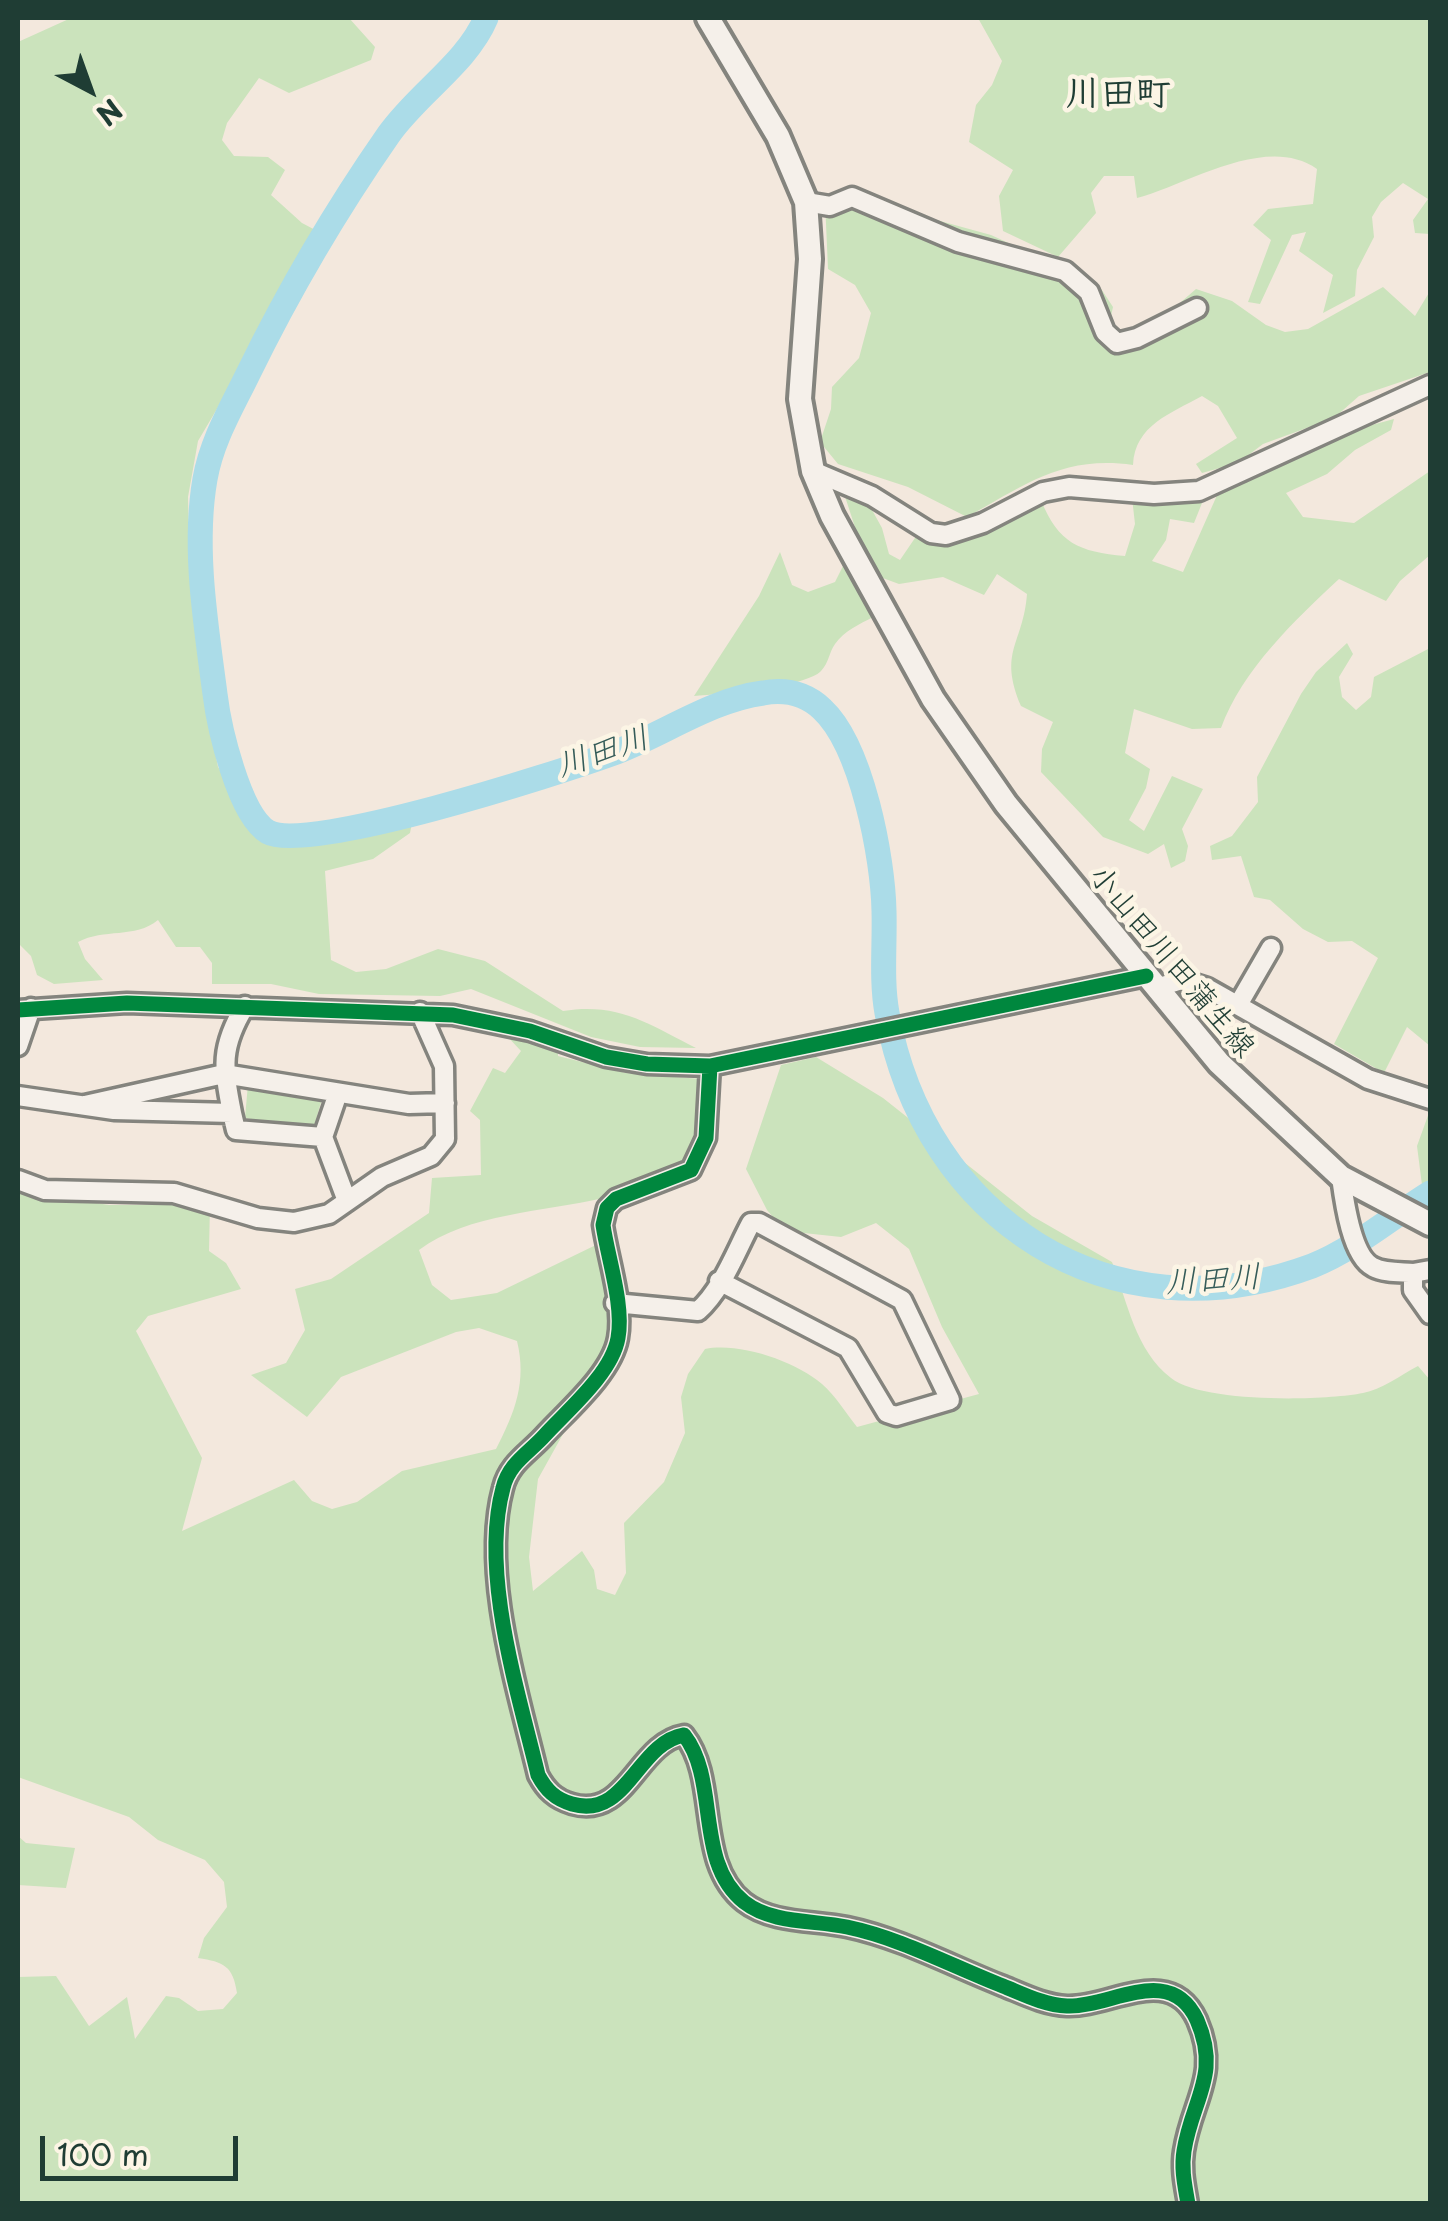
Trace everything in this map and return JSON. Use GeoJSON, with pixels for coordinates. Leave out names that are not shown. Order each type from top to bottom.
{"type":"FeatureCollection","features":[{"type":"Feature","properties":{"kind":"main road","name":"小山田川田蒲生線"},"geometry":{"type":"LineString","coordinates":[[708,18],[778,136],[806,202],[810,259],[800,399],[813,471],[832,516],[953,731],[1028,832],[1240,1085],[1341,1177],[1430,1224]]}},
{"type":"Feature","properties":{"kind":"street"},"geometry":{"type":"LineString","coordinates":[[806,202],[830,206],[852,197],[958,242],[1064,271],[1089,292],[1105,332],[1117,344],[1138,338],[1196,308]]}},
{"type":"Feature","properties":{"kind":"street"},"geometry":{"type":"LineString","coordinates":[[813,471],[872,496],[931,533],[946,535],[983,523],[1043,492],[1069,488],[1154,494],[1199,491],[1430,385]]}},
{"type":"Feature","properties":{"kind":"street"},"geometry":{"type":"LineString","coordinates":[[1238,1005],[1270,962]]}},
{"type":"Feature","properties":{"kind":"street"},"geometry":{"type":"LineString","coordinates":[[18,1046],[24,1009],[127,1003],[245,1006],[420,1012],[497,1022],[606,1057],[647,1064],[710,1066],[1151,982],[1182,980],[1238,1005],[1368,1079],[1430,1099]]}},
{"type":"Feature","properties":{"kind":"street"},"geometry":{"type":"LineString","coordinates":[[245,1006],[226,1036],[224,1074],[236,1130],[323,1137]]}},
{"type":"Feature","properties":{"kind":"street"},"geometry":{"type":"LineString","coordinates":[[18,1180],[44,1190],[174,1193],[258,1218],[294,1222],[329,1214],[382,1177],[440,1149],[445,1139],[440,1050],[420,1012]]}},
{"type":"Feature","properties":{"kind":"street"},"geometry":{"type":"LineString","coordinates":[[710,1066],[706,1138],[690,1170],[616,1200],[607,1208],[603,1225],[619,1336],[611,1359],[542,1440],[516,1460],[503,1484],[497,1521],[504,1616],[514,1677],[545,1788],[561,1801],[579,1806],[607,1802],[628,1784],[647,1754],[666,1738],[684,1735],[698,1752],[713,1845],[734,1891],[747,1904],[779,1917],[877,1936],[1044,2003],[1081,2005],[1130,1990],[1164,1991],[1180,1998],[1195,2015],[1208,2060],[1206,2084],[1184,2150],[1188,2204]]}},
{"type":"Feature","properties":{"kind":"street"},"geometry":{"type":"LineString","coordinates":[[85,1105],[224,1074],[409,1104],[445,1104]]}},
{"type":"Feature","properties":{"kind":"street"},"geometry":{"type":"LineString","coordinates":[[338,1093],[323,1137],[347,1202]]}},
{"type":"Feature","properties":{"kind":"street"},"geometry":{"type":"LineString","coordinates":[[18,1096],[85,1105],[232,1113]]}},
{"type":"Feature","properties":{"kind":"street"},"geometry":{"type":"LineString","coordinates":[[1341,1177],[1346,1216],[1365,1260],[1373,1267],[1422,1272],[1413,1290],[1430,1314]]}},
{"type":"Feature","properties":{"kind":"street"},"geometry":{"type":"LineString","coordinates":[[615,1303],[698,1312],[751,1223],[759,1223],[902,1300],[950,1400],[896,1416],[886,1413],[848,1348],[719,1281]]}},
{"type":"Feature","properties":{"kind":"green space"},"geometry":{"type":"Polygon","coordinates":[[[71,18],[349,18],[375,47],[371,60],[289,93],[259,78],[227,123],[222,140],[234,156],[268,157],[285,170],[271,195],[302,223],[321,233],[198,441],[188,497],[189,538],[216,616],[207,707],[218,767],[251,816],[284,838],[312,843],[416,802],[410,833],[373,859],[325,871],[331,960],[356,972],[386,969],[438,949],[485,961],[563,1011],[617,1012],[696,1048],[640,1047],[591,1037],[471,989],[440,996],[319,994],[271,984],[212,984],[212,963],[200,947],[176,947],[158,920],[139,929],[78,942],[85,959],[103,980],[54,984],[37,975],[31,956],[18,943],[18,42],[71,18]]]}},
{"type":"Feature","properties":{"kind":"green space"},"geometry":{"type":"Polygon","coordinates":[[[978,18],[1430,18],[1430,234],[1415,233],[1413,220],[1428,199],[1403,183],[1381,202],[1372,217],[1374,237],[1357,270],[1355,296],[1323,313],[1333,275],[1299,251],[1306,232],[1292,235],[1260,304],[1248,302],[1271,240],[1253,225],[1268,209],[1313,204],[1317,169],[1297,159],[1251,159],[1137,198],[1134,176],[1104,176],[1091,193],[1096,213],[1058,257],[1003,231],[999,196],[1013,170],[969,142],[976,105],[992,85],[1002,61],[978,18]]]}},
{"type":"Feature","properties":{"kind":"green space"},"geometry":{"type":"Polygon","coordinates":[[[864,200],[991,235],[1098,284],[1113,307],[1107,334],[1117,344],[1173,322],[1181,302],[1196,289],[1232,301],[1266,325],[1285,332],[1308,329],[1383,287],[1415,316],[1430,291],[1430,372],[1359,396],[1334,418],[1263,444],[1238,463],[1202,473],[1196,464],[1237,438],[1218,406],[1202,396],[1147,430],[1135,451],[1133,465],[1086,464],[1065,469],[1027,484],[967,517],[908,487],[838,464],[820,442],[831,409],[832,387],[859,358],[871,313],[855,285],[828,269],[825,201],[864,200]]]}},
{"type":"Feature","properties":{"kind":"green space"},"geometry":{"type":"Polygon","coordinates":[[[1394,419],[1391,430],[1355,450],[1327,474],[1286,493],[1303,517],[1354,523],[1430,471],[1430,555],[1400,581],[1386,601],[1339,579],[1256,666],[1221,728],[1192,729],[1134,709],[1125,753],[1150,769],[1146,788],[1129,820],[1144,831],[1172,776],[1203,789],[1182,829],[1188,846],[1185,861],[1171,868],[1164,844],[1148,854],[1103,837],[1041,772],[1042,749],[1053,722],[1021,706],[1012,672],[1027,594],[997,574],[984,595],[943,577],[899,584],[880,577],[865,558],[839,478],[856,481],[882,528],[889,554],[900,560],[915,538],[917,512],[930,523],[969,539],[1041,500],[1055,526],[1072,543],[1095,552],[1125,556],[1135,524],[1130,480],[1187,486],[1202,503],[1194,523],[1170,519],[1166,540],[1152,561],[1183,572],[1218,493],[1268,453],[1394,419]]]}},
{"type":"Feature","properties":{"kind":"green space"},"geometry":{"type":"Polygon","coordinates":[[[780,552],[792,585],[808,592],[835,582],[846,560],[871,605],[873,617],[839,639],[824,668],[812,677],[762,689],[694,696],[759,596],[780,552]]]}},
{"type":"Feature","properties":{"kind":"green space"},"geometry":{"type":"Polygon","coordinates":[[[1347,643],[1353,654],[1339,677],[1342,697],[1356,710],[1371,697],[1374,677],[1430,648],[1430,1046],[1407,1027],[1384,1073],[1334,1044],[1378,958],[1352,941],[1328,942],[1303,929],[1270,900],[1254,897],[1241,856],[1212,860],[1210,846],[1232,836],[1258,802],[1257,777],[1301,694],[1316,672],[1347,643]]]}},
{"type":"Feature","properties":{"kind":"green space"},"geometry":{"type":"Polygon","coordinates":[[[506,1035],[558,1051],[558,1056],[626,1073],[701,1079],[699,1138],[689,1163],[614,1195],[460,1228],[419,1250],[432,1285],[451,1300],[497,1293],[600,1243],[612,1346],[538,1479],[529,1557],[533,1591],[582,1551],[594,1570],[597,1589],[615,1595],[626,1573],[624,1523],[664,1482],[685,1433],[681,1397],[688,1374],[705,1349],[750,1351],[797,1368],[827,1388],[857,1427],[979,1394],[942,1327],[909,1249],[876,1223],[841,1237],[785,1231],[767,1210],[746,1169],[781,1065],[816,1057],[883,1098],[1032,1216],[1112,1262],[1134,1325],[1149,1354],[1171,1378],[1187,1386],[1235,1396],[1293,1398],[1370,1391],[1418,1366],[1430,1380],[1430,2203],[18,2203],[18,1977],[56,1976],[89,2026],[127,1997],[135,2039],[166,1996],[179,1998],[198,2011],[223,2009],[237,1993],[226,1967],[198,1958],[204,1938],[227,1907],[224,1882],[205,1860],[158,1840],[129,1817],[18,1777],[18,1172],[51,1196],[109,1205],[210,1205],[209,1251],[226,1263],[241,1289],[148,1316],[136,1331],[202,1458],[182,1531],[294,1480],[312,1501],[332,1509],[357,1502],[402,1471],[496,1449],[520,1383],[517,1341],[479,1328],[456,1332],[341,1377],[307,1417],[251,1375],[286,1363],[305,1330],[295,1289],[331,1279],[429,1213],[432,1178],[481,1175],[480,1120],[470,1111],[493,1068],[505,1073],[521,1051],[506,1035]]]}},
{"type":"Feature","properties":{"kind":"green space"},"geometry":{"type":"Polygon","coordinates":[[[248,1084],[322,1099],[313,1130],[245,1118],[248,1084]]]}},
{"type":"Feature","properties":{"kind":"green space"},"geometry":{"type":"Polygon","coordinates":[[[1430,1110],[1430,1183],[1422,1185],[1417,1146],[1430,1110]]]}},
{"type":"Feature","properties":{"kind":"green space"},"geometry":{"type":"Polygon","coordinates":[[[18,1836],[26,1843],[75,1848],[66,1888],[18,1885],[18,1836]]]}},
{"type":"Feature","properties":{"kind":"waterway","name":"川田川"},"geometry":{"type":"LineString","coordinates":[[486,18],[455,64],[389,134],[332,221],[264,343],[223,425],[208,465],[200,532],[215,694],[232,769],[258,823],[268,832],[292,836],[380,822],[490,793],[611,754],[743,697],[771,692],[794,694],[809,699],[836,726],[859,775],[883,889],[887,1013],[908,1086],[941,1150],[984,1203],[1038,1245],[1099,1273],[1166,1287],[1237,1285],[1312,1266],[1358,1242],[1430,1193]]}},
{"type":"Feature","properties":{"kind":"waterway"},"geometry":{"type":"LineString","coordinates":[[1419,1200],[1424,1209]]}},
{"type":"Feature","properties":{"kind":"cycle path"},"geometry":{"type":"LineString","coordinates":[[18,1010],[127,1003],[453,1015],[530,1031],[606,1057],[647,1064],[710,1066],[1146,976]]}},
{"type":"Feature","properties":{"kind":"cycle path"},"geometry":{"type":"LineString","coordinates":[[710,1066],[706,1138],[691,1170],[616,1199],[607,1208],[603,1225],[619,1311],[614,1351],[588,1390],[515,1465],[503,1488],[497,1521],[499,1594],[512,1670],[538,1775],[561,1799],[591,1806],[619,1791],[654,1751],[684,1735],[702,1775],[719,1865],[729,1885],[755,1909],[780,1918],[847,1927],[887,1938],[1050,2004],[1084,2005],[1155,1991],[1171,1994],[1185,2003],[1197,2020],[1206,2056],[1206,2072],[1184,2151],[1188,2204]]}},
{"type":"Feature","properties":{"kind":"district","name":"川田町"},"geometry":{"type":"Point","coordinates":[1118,95]}}]}
